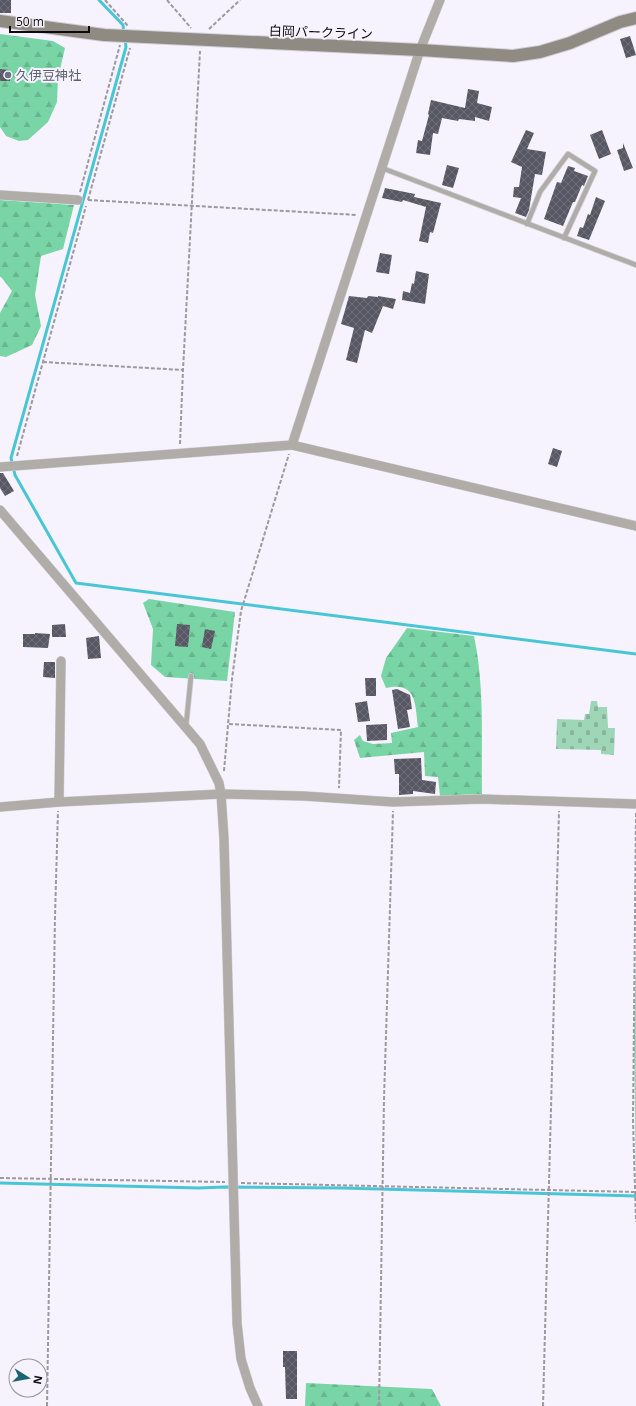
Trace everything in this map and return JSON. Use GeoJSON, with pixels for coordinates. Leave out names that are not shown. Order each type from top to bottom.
{"type":"FeatureCollection","features":[{"type":"Feature","properties":{"kind":"street"},"geometry":{"type":"LineString","coordinates":[[292,445],[420,50],[440,0]]}},
{"type":"Feature","properties":{"kind":"street","name":"白岡パークライン"},"geometry":{"type":"LineString","coordinates":[[0,21],[104,35],[420,50],[513,56],[540,52],[570,43],[620,22],[636,18]]}},
{"type":"Feature","properties":{"kind":"street"},"geometry":{"type":"LineString","coordinates":[[0,195],[78,200]]}},
{"type":"Feature","properties":{"kind":"street"},"geometry":{"type":"LineString","coordinates":[[0,467],[292,445],[636,526]]}},
{"type":"Feature","properties":{"kind":"street"},"geometry":{"type":"LineString","coordinates":[[0,510],[200,744],[219,783],[224,847],[237,1323],[240,1360],[258,1406]]}},
{"type":"Feature","properties":{"kind":"street"},"geometry":{"type":"LineString","coordinates":[[59,802],[61,661]]}},
{"type":"Feature","properties":{"kind":"street"},"geometry":{"type":"LineString","coordinates":[[0,807],[59,802],[221,794],[304,796],[393,802],[482,799],[636,804]]}},
{"type":"Feature","properties":{"kind":"lane"},"geometry":{"type":"LineString","coordinates":[[527,224],[540,192],[568,154],[595,171],[564,238]]}},
{"type":"Feature","properties":{"kind":"lane"},"geometry":{"type":"LineString","coordinates":[[382,168],[636,265]]}},
{"type":"Feature","properties":{"kind":"lane"},"geometry":{"type":"LineString","coordinates":[[186,728],[191,676]]}},
{"type":"Feature","properties":{"kind":"path"},"geometry":{"type":"LineString","coordinates":[[105,0],[128,24],[126,36],[120,48],[78,200],[192,205],[366,216]]}},
{"type":"Feature","properties":{"kind":"path"},"geometry":{"type":"LineString","coordinates":[[167,0],[201,40]]}},
{"type":"Feature","properties":{"kind":"path"},"geometry":{"type":"LineString","coordinates":[[180,453],[182,370],[201,40],[207,31],[240,0]]}},
{"type":"Feature","properties":{"kind":"path"},"geometry":{"type":"LineString","coordinates":[[16,466],[17,454],[130,46],[126,36]]}},
{"type":"Feature","properties":{"kind":"path"},"geometry":{"type":"LineString","coordinates":[[43,362],[182,370]]}},
{"type":"Feature","properties":{"kind":"path"},"geometry":{"type":"LineString","coordinates":[[219,783],[225,769],[232,679],[241,611],[292,445]]}},
{"type":"Feature","properties":{"kind":"path"},"geometry":{"type":"LineString","coordinates":[[229,724],[341,730],[338,798]]}},
{"type":"Feature","properties":{"kind":"path"},"geometry":{"type":"LineString","coordinates":[[543,1406],[559,801]]}},
{"type":"Feature","properties":{"kind":"path"},"geometry":{"type":"LineString","coordinates":[[47,1406],[55,924],[59,802]]}},
{"type":"Feature","properties":{"kind":"path"},"geometry":{"type":"LineString","coordinates":[[379,1406],[384,1099],[393,802]]}},
{"type":"Feature","properties":{"kind":"path"},"geometry":{"type":"LineString","coordinates":[[636,804],[633,1120],[636,1222]]}},
{"type":"Feature","properties":{"kind":"path"},"geometry":{"type":"LineString","coordinates":[[0,1178],[636,1192]]}},
{"type":"Feature","properties":{"kind":"green space"},"geometry":{"type":"Polygon","coordinates":[[[0,34],[53,41],[65,48],[58,78],[57,102],[48,122],[28,140],[19,141],[6,136],[0,127],[0,34]]]}},
{"type":"Feature","properties":{"kind":"green space"},"geometry":{"type":"Polygon","coordinates":[[[0,200],[74,205],[63,249],[41,256],[35,295],[41,326],[32,345],[6,357],[0,356],[0,313],[12,291],[0,277],[0,200]]]}},
{"type":"Feature","properties":{"kind":"green space"},"geometry":{"type":"Polygon","coordinates":[[[149,599],[235,612],[227,681],[165,677],[151,665],[153,629],[143,603],[149,599]]]}},
{"type":"Feature","properties":{"kind":"green space"},"geometry":{"type":"Polygon","coordinates":[[[407,628],[474,636],[480,675],[482,794],[440,796],[438,777],[425,776],[424,752],[360,758],[354,740],[360,735],[363,741],[373,744],[392,743],[391,733],[418,727],[415,703],[409,691],[404,688],[386,688],[381,676],[386,658],[407,628]]]}},
{"type":"Feature","properties":{"kind":"green space"},"geometry":{"type":"Polygon","coordinates":[[[591,701],[597,701],[598,707],[607,707],[608,728],[615,728],[614,755],[601,754],[601,750],[556,749],[557,719],[584,720],[585,714],[589,714],[591,701]]]}},
{"type":"Feature","properties":{"kind":"green space"},"geometry":{"type":"Polygon","coordinates":[[[636,948],[636,1189],[634,1039],[636,948]]]}},
{"type":"Feature","properties":{"kind":"green space"},"geometry":{"type":"Polygon","coordinates":[[[306,1383],[432,1389],[441,1406],[305,1406],[306,1383]]]}},
{"type":"Feature","properties":{"kind":"building"},"geometry":{"type":"Polygon","coordinates":[[[0,0],[11,0],[11,13],[0,13],[0,0]]]}},
{"type":"Feature","properties":{"kind":"building"},"geometry":{"type":"Polygon","coordinates":[[[630,36],[636,55],[626,58],[620,39],[630,36]]]}},
{"type":"Feature","properties":{"kind":"building","name":"久伊豆神社"},"geometry":{"type":"Polygon","coordinates":[[[0,69],[10,70],[10,81],[0,81],[0,69]]]}},
{"type":"Feature","properties":{"kind":"building"},"geometry":{"type":"Polygon","coordinates":[[[468,89],[479,91],[477,103],[492,107],[489,121],[475,117],[475,121],[459,119],[458,121],[442,118],[438,134],[433,133],[430,155],[416,153],[418,140],[422,141],[429,115],[431,100],[465,108],[468,89]]]}},
{"type":"Feature","properties":{"kind":"building"},"geometry":{"type":"Polygon","coordinates":[[[526,130],[534,133],[527,149],[546,152],[542,175],[535,174],[529,210],[526,217],[515,213],[521,198],[513,197],[514,187],[519,187],[522,167],[511,162],[526,130]]]}},
{"type":"Feature","properties":{"kind":"building"},"geometry":{"type":"Polygon","coordinates":[[[602,130],[611,154],[599,159],[590,135],[602,130]]]}},
{"type":"Feature","properties":{"kind":"building"},"geometry":{"type":"Polygon","coordinates":[[[623,143],[633,168],[624,171],[617,150],[623,148],[623,143]]]}},
{"type":"Feature","properties":{"kind":"building"},"geometry":{"type":"Polygon","coordinates":[[[447,165],[459,168],[453,188],[442,185],[447,165]]]}},
{"type":"Feature","properties":{"kind":"building"},"geometry":{"type":"Polygon","coordinates":[[[568,166],[575,168],[574,171],[588,176],[584,186],[582,185],[575,202],[573,202],[563,226],[544,219],[557,182],[561,183],[568,166]]]}},
{"type":"Feature","properties":{"kind":"building"},"geometry":{"type":"Polygon","coordinates":[[[385,188],[415,194],[414,197],[441,203],[433,233],[430,232],[428,243],[419,241],[426,207],[403,200],[402,202],[382,198],[385,188]]]}},
{"type":"Feature","properties":{"kind":"building"},"geometry":{"type":"Polygon","coordinates":[[[596,197],[605,201],[589,240],[577,236],[580,227],[583,228],[588,214],[590,215],[596,197]]]}},
{"type":"Feature","properties":{"kind":"building"},"geometry":{"type":"Polygon","coordinates":[[[380,253],[392,255],[389,274],[376,272],[380,253]]]}},
{"type":"Feature","properties":{"kind":"building"},"geometry":{"type":"Polygon","coordinates":[[[416,271],[429,274],[425,304],[402,300],[403,291],[410,293],[412,283],[414,284],[416,271]]]}},
{"type":"Feature","properties":{"kind":"building"},"geometry":{"type":"Polygon","coordinates":[[[349,296],[367,298],[368,296],[378,296],[396,299],[393,309],[383,306],[372,333],[365,330],[357,363],[346,360],[354,328],[341,324],[349,296]]]}},
{"type":"Feature","properties":{"kind":"building"},"geometry":{"type":"Polygon","coordinates":[[[553,448],[562,451],[557,467],[548,464],[553,448]]]}},
{"type":"Feature","properties":{"kind":"building"},"geometry":{"type":"Polygon","coordinates":[[[0,473],[3,473],[14,491],[5,496],[0,488],[0,473]]]}},
{"type":"Feature","properties":{"kind":"building"},"geometry":{"type":"Polygon","coordinates":[[[65,624],[66,637],[52,637],[52,625],[65,624]]]}},
{"type":"Feature","properties":{"kind":"building"},"geometry":{"type":"Polygon","coordinates":[[[177,624],[190,625],[188,647],[175,646],[177,624]]]}},
{"type":"Feature","properties":{"kind":"building"},"geometry":{"type":"Polygon","coordinates":[[[205,629],[215,631],[211,649],[202,647],[205,629]]]}},
{"type":"Feature","properties":{"kind":"building"},"geometry":{"type":"Polygon","coordinates":[[[23,634],[50,634],[48,648],[23,647],[23,634]]]}},
{"type":"Feature","properties":{"kind":"building"},"geometry":{"type":"Polygon","coordinates":[[[99,636],[101,658],[88,659],[86,638],[99,636]]]}},
{"type":"Feature","properties":{"kind":"building"},"geometry":{"type":"Polygon","coordinates":[[[44,662],[55,662],[55,678],[43,677],[44,662]]]}},
{"type":"Feature","properties":{"kind":"building"},"geometry":{"type":"Polygon","coordinates":[[[365,678],[376,678],[376,696],[366,696],[365,678]]]}},
{"type":"Feature","properties":{"kind":"building"},"geometry":{"type":"Polygon","coordinates":[[[397,689],[410,695],[412,709],[407,710],[410,727],[398,729],[392,690],[397,689]]]}},
{"type":"Feature","properties":{"kind":"building"},"geometry":{"type":"Polygon","coordinates":[[[367,701],[370,721],[358,722],[355,703],[367,701]]]}},
{"type":"Feature","properties":{"kind":"building"},"geometry":{"type":"Polygon","coordinates":[[[387,724],[387,740],[367,741],[366,725],[387,724]]]}},
{"type":"Feature","properties":{"kind":"building"},"geometry":{"type":"Polygon","coordinates":[[[421,758],[422,780],[436,782],[435,794],[413,791],[413,794],[399,795],[399,774],[395,774],[394,759],[421,758]]]}},
{"type":"Feature","properties":{"kind":"building"},"geometry":{"type":"Polygon","coordinates":[[[283,1351],[297,1351],[297,1399],[286,1399],[283,1351]]]}},
{"type":"Feature","properties":{"kind":"waterway"},"geometry":{"type":"LineString","coordinates":[[99,0],[123,25],[124,34]]}},
{"type":"Feature","properties":{"kind":"waterway"},"geometry":{"type":"LineString","coordinates":[[125,39],[126,47],[11,458],[15,475],[76,583],[636,654]]}},
{"type":"Feature","properties":{"kind":"waterway"},"geometry":{"type":"LineString","coordinates":[[0,1183],[199,1188],[342,1188],[636,1196]]}},
{"type":"Feature","properties":{"kind":"place","name":"久伊豆神社"},"geometry":{"type":"Point","coordinates":[8,75]}}]}
